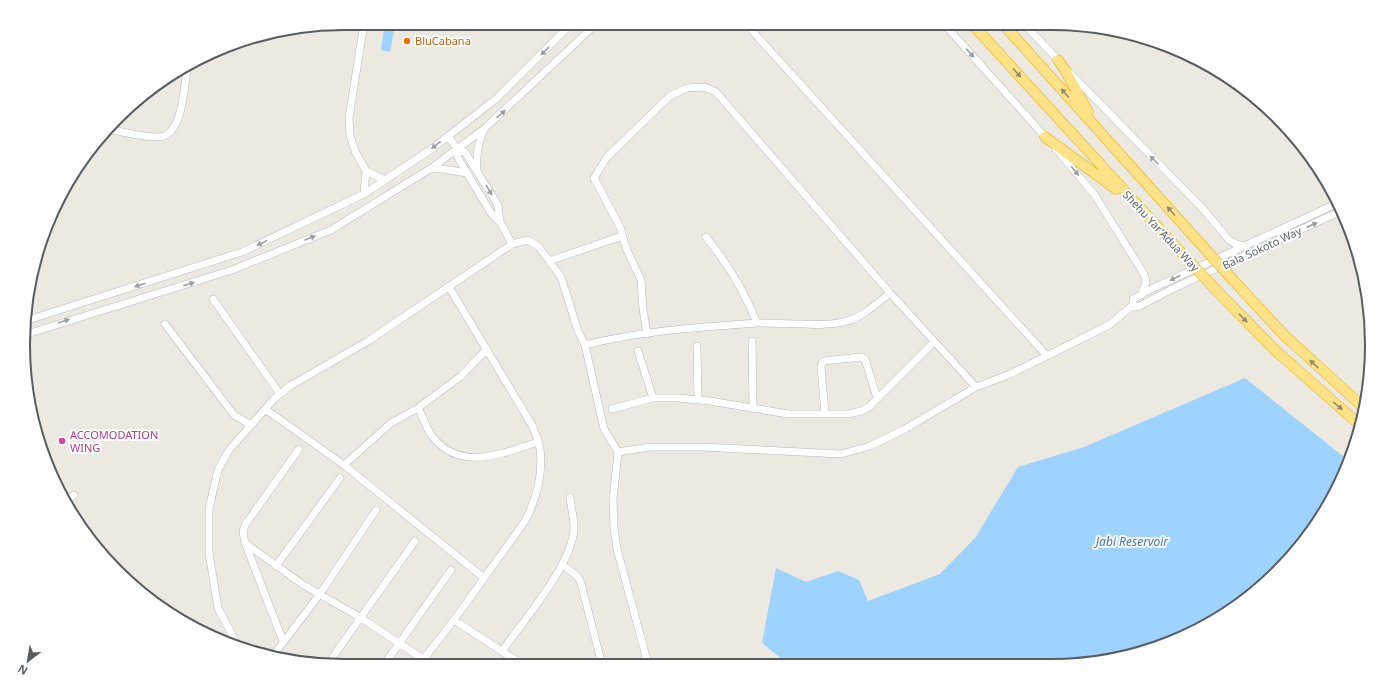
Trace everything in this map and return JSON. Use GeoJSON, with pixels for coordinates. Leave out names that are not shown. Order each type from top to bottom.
{"type":"FeatureCollection","features":[{"type":"Feature","properties":{"kind":"highway","name":"Shehu Yar'Adua Way"},"geometry":{"type":"LineString","coordinates":[[977,30],[1216,290],[1275,350],[1355,421]]}},
{"type":"Feature","properties":{"kind":"highway","name":"Shehu Yar'Adua Way"},"geometry":{"type":"LineString","coordinates":[[1008,30],[1234,281],[1295,346],[1359,404]]}},
{"type":"Feature","properties":{"kind":"highway"},"geometry":{"type":"LineString","coordinates":[[1058,60],[1070,78],[1088,113],[1125,159]]}},
{"type":"Feature","properties":{"kind":"highway"},"geometry":{"type":"LineString","coordinates":[[1046,137],[1121,193],[1154,224]]}},
{"type":"Feature","properties":{"kind":"street"},"geometry":{"type":"LineString","coordinates":[[363,30],[349,127],[355,151],[366,171],[364,194]]}},
{"type":"Feature","properties":{"kind":"street"},"geometry":{"type":"LineString","coordinates":[[31,319],[242,252],[364,194],[448,136],[497,98],[565,30]]}},
{"type":"Feature","properties":{"kind":"street"},"geometry":{"type":"LineString","coordinates":[[31,333],[42,328],[193,283],[265,258],[331,230],[430,169],[484,129],[591,30]]}},
{"type":"Feature","properties":{"kind":"street"},"geometry":{"type":"LineString","coordinates":[[750,30],[1047,356]]}},
{"type":"Feature","properties":{"kind":"street"},"geometry":{"type":"LineString","coordinates":[[949,30],[1046,137],[1094,194],[1144,274],[1156,287],[1166,290],[1172,289]]}},
{"type":"Feature","properties":{"kind":"street"},"geometry":{"type":"LineString","coordinates":[[1030,30],[1204,210],[1229,240],[1233,251],[1232,258],[1226,264]]}},
{"type":"Feature","properties":{"kind":"street"},"geometry":{"type":"LineString","coordinates":[[114,130],[154,137],[162,136],[171,132],[179,117],[186,72]]}},
{"type":"Feature","properties":{"kind":"street"},"geometry":{"type":"LineString","coordinates":[[647,334],[643,310],[641,280],[622,236],[620,227],[594,178],[607,158],[662,101],[679,90],[704,87],[716,92],[890,293],[976,387]]}},
{"type":"Feature","properties":{"kind":"street"},"geometry":{"type":"LineString","coordinates":[[477,172],[476,156],[484,129]]}},
{"type":"Feature","properties":{"kind":"street"},"geometry":{"type":"LineString","coordinates":[[448,136],[458,149],[464,152],[498,205],[500,222]]}},
{"type":"Feature","properties":{"kind":"street"},"geometry":{"type":"LineString","coordinates":[[458,149],[458,158],[467,174],[491,213],[500,222],[512,244]]}},
{"type":"Feature","properties":{"kind":"street"},"geometry":{"type":"LineString","coordinates":[[430,169],[443,169],[467,174]]}},
{"type":"Feature","properties":{"kind":"street"},"geometry":{"type":"LineString","coordinates":[[366,171],[385,180]]}},
{"type":"Feature","properties":{"kind":"street","name":"Bala Sokoto Way"},"geometry":{"type":"LineString","coordinates":[[1333,205],[1156,287],[1133,300],[1133,305],[1138,307],[1172,289],[1336,213]]}},
{"type":"Feature","properties":{"kind":"street"},"geometry":{"type":"LineString","coordinates":[[549,260],[622,236]]}},
{"type":"Feature","properties":{"kind":"street"},"geometry":{"type":"LineString","coordinates":[[706,237],[722,257],[745,294],[757,323]]}},
{"type":"Feature","properties":{"kind":"street"},"geometry":{"type":"LineString","coordinates":[[234,639],[218,608],[209,553],[209,510],[218,470],[229,450],[265,409],[290,386],[368,341],[512,244],[528,240],[539,247],[561,277],[578,331],[585,344],[602,423],[618,452],[613,500],[614,528],[617,549],[647,659]]}},
{"type":"Feature","properties":{"kind":"street"},"geometry":{"type":"LineString","coordinates":[[1229,240],[1244,246]]}},
{"type":"Feature","properties":{"kind":"street"},"geometry":{"type":"LineString","coordinates":[[1141,295],[1146,282],[1144,274]]}},
{"type":"Feature","properties":{"kind":"street"},"geometry":{"type":"LineString","coordinates":[[423,659],[454,620],[525,522],[534,504],[539,471],[540,449],[532,425],[449,287]]}},
{"type":"Feature","properties":{"kind":"street"},"geometry":{"type":"LineString","coordinates":[[585,344],[610,338],[757,323],[834,323],[847,321],[859,316],[890,293]]}},
{"type":"Feature","properties":{"kind":"street"},"geometry":{"type":"LineString","coordinates":[[213,299],[280,394]]}},
{"type":"Feature","properties":{"kind":"street"},"geometry":{"type":"LineString","coordinates":[[618,452],[650,447],[709,447],[841,454],[870,446],[905,429],[976,387],[1008,375],[1109,325],[1133,305]]}},
{"type":"Feature","properties":{"kind":"street"},"geometry":{"type":"LineString","coordinates":[[165,324],[234,415],[251,426]]}},
{"type":"Feature","properties":{"kind":"street"},"geometry":{"type":"LineString","coordinates":[[752,341],[753,409]]}},
{"type":"Feature","properties":{"kind":"street"},"geometry":{"type":"LineString","coordinates":[[612,410],[653,398],[698,399],[788,414],[849,414],[869,407],[934,342]]}},
{"type":"Feature","properties":{"kind":"street"},"geometry":{"type":"LineString","coordinates":[[697,346],[698,399]]}},
{"type":"Feature","properties":{"kind":"street"},"geometry":{"type":"LineString","coordinates":[[344,465],[391,423],[418,408],[461,376],[487,349]]}},
{"type":"Feature","properties":{"kind":"street"},"geometry":{"type":"LineString","coordinates":[[638,351],[653,398]]}},
{"type":"Feature","properties":{"kind":"street"},"geometry":{"type":"LineString","coordinates":[[825,414],[821,367],[824,361],[861,357],[865,359],[877,398]]}},
{"type":"Feature","properties":{"kind":"street"},"geometry":{"type":"LineString","coordinates":[[418,408],[433,436],[448,450],[460,455],[474,458],[488,457],[538,442]]}},
{"type":"Feature","properties":{"kind":"street"},"geometry":{"type":"LineString","coordinates":[[265,409],[344,465],[484,578]]}},
{"type":"Feature","properties":{"kind":"street"},"geometry":{"type":"LineString","coordinates":[[283,641],[245,543],[243,532],[245,525],[299,449]]}},
{"type":"Feature","properties":{"kind":"street"},"geometry":{"type":"LineString","coordinates":[[276,566],[340,478]]}},
{"type":"Feature","properties":{"kind":"street"},"geometry":{"type":"LineString","coordinates":[[70,498],[74,495]]}},
{"type":"Feature","properties":{"kind":"street"},"geometry":{"type":"LineString","coordinates":[[502,650],[563,564],[573,540],[574,527],[570,497]]}},
{"type":"Feature","properties":{"kind":"street"},"geometry":{"type":"LineString","coordinates":[[276,651],[320,594],[376,510]]}},
{"type":"Feature","properties":{"kind":"street"},"geometry":{"type":"LineString","coordinates":[[332,658],[414,542]]}},
{"type":"Feature","properties":{"kind":"street"},"geometry":{"type":"LineString","coordinates":[[245,543],[276,566],[400,643],[418,659]]}},
{"type":"Feature","properties":{"kind":"street"},"geometry":{"type":"LineString","coordinates":[[563,564],[578,577],[581,583],[600,659]]}},
{"type":"Feature","properties":{"kind":"street"},"geometry":{"type":"LineString","coordinates":[[388,659],[451,570]]}},
{"type":"Feature","properties":{"kind":"street"},"geometry":{"type":"LineString","coordinates":[[454,620],[515,659]]}},
{"type":"Feature","properties":{"kind":"water"},"geometry":{"type":"Polygon","coordinates":[[[384,30],[394,30],[390,52],[381,50],[384,30]]]}},
{"type":"Feature","properties":{"kind":"water","name":"Jabi Reservoir"},"geometry":{"type":"Polygon","coordinates":[[[1245,378],[1344,457],[1333,484],[1323,502],[1300,536],[1273,567],[1242,594],[1208,617],[1190,627],[1152,642],[1112,653],[1050,659],[782,659],[762,643],[776,568],[806,582],[838,571],[859,580],[868,601],[940,574],[975,538],[1018,467],[1084,447],[1245,378]]]}},
{"type":"Feature","properties":{"kind":"place","name":"BluCabana"},"geometry":{"type":"Point","coordinates":[407,41]}},
{"type":"Feature","properties":{"kind":"place","name":"ACCOMODATION WING"},"geometry":{"type":"Point","coordinates":[62,441]}}]}
